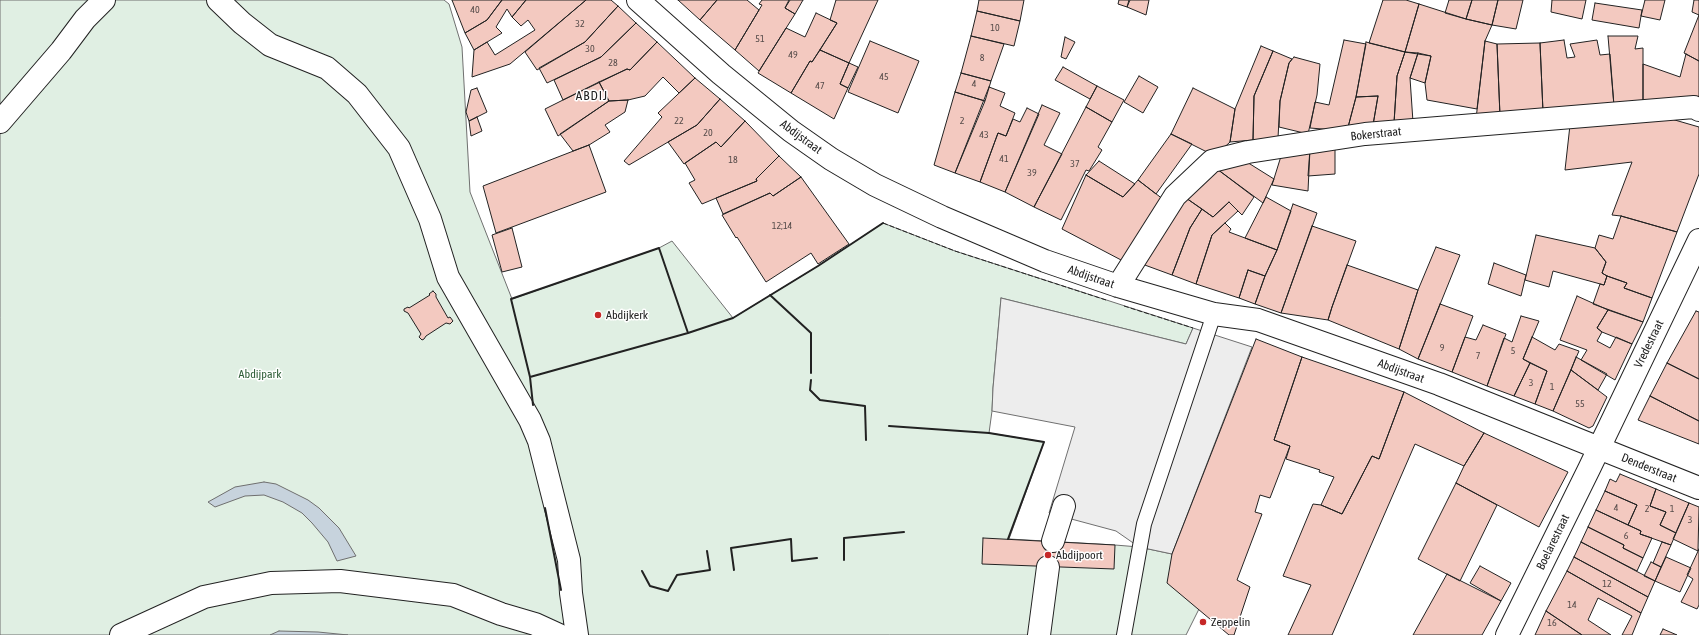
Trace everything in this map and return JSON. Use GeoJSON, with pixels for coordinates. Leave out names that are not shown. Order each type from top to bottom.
{"type":"FeatureCollection","features":[{"type":"Feature","properties":{"kind":"street"},"geometry":{"type":"LineString","coordinates":[[0,122],[61,51],[85,19],[104,0]]}},
{"type":"Feature","properties":{"kind":"street"},"geometry":{"type":"LineString","coordinates":[[218,0],[242,23],[270,45],[327,68],[356,94],[399,148],[430,219],[448,277],[530,420],[539,441],[569,560],[577,635]]}},
{"type":"Feature","properties":{"kind":"street","name":"Abdijstraat"},"geometry":{"type":"LineString","coordinates":[[638,0],[721,74],[791,131],[831,159],[875,185],[942,217],[1022,252],[1118,286],[1214,314],[1265,322],[1439,384],[1599,449]]}},
{"type":"Feature","properties":{"kind":"street","name":"Bokerstraat"},"geometry":{"type":"LineString","coordinates":[[1118,286],[1175,196],[1212,161],[1248,152],[1365,134],[1694,108],[1699,110]]}},
{"type":"Feature","properties":{"kind":"street","name":"Vredestraat"},"geometry":{"type":"LineString","coordinates":[[1599,449],[1699,240]]}},
{"type":"Feature","properties":{"kind":"street","name":"Denderstraat"},"geometry":{"type":"LineString","coordinates":[[1599,449],[1699,488]]}},
{"type":"Feature","properties":{"kind":"street","name":"Boelarestraat"},"geometry":{"type":"LineString","coordinates":[[1506,635],[1599,449]]}},
{"type":"Feature","properties":{"kind":"street"},"geometry":{"type":"LineString","coordinates":[[1053,541],[1064,506]]}},
{"type":"Feature","properties":{"kind":"street"},"geometry":{"type":"LineString","coordinates":[[1039,635],[1048,567]]}},
{"type":"Feature","properties":{"kind":"street"},"geometry":{"type":"LineString","coordinates":[[120,635],[204,597],[271,583],[340,581],[453,595],[501,614],[535,624],[559,635]]}},
{"type":"Feature","properties":{"kind":"lane"},"geometry":{"type":"LineString","coordinates":[[1124,635],[1144,524],[1214,314]]}},
{"type":"Feature","properties":{"kind":"green space","name":"Abdijpark"},"geometry":{"type":"Polygon","coordinates":[[[0,0],[444,0],[449,4],[462,47],[470,192],[512,299],[659,248],[672,241],[733,318],[818,266],[883,223],[955,251],[1193,328],[1186,344],[1001,298],[989,433],[1044,442],[1009,539],[1139,547],[1172,554],[1199,609],[1186,635],[0,635],[0,0]]]}},
{"type":"Feature","properties":{"kind":"shaded area"},"geometry":{"type":"Polygon","coordinates":[[[1001,298],[1186,344],[1193,328],[1252,347],[1172,554],[1139,547],[1116,531],[1049,513],[1075,427],[992,411],[1001,298]]]}},
{"type":"Feature","properties":{"kind":"shaded area"},"geometry":{"type":"Polygon","coordinates":[[[264,482],[276,484],[308,500],[319,508],[339,528],[356,556],[337,561],[328,542],[302,513],[283,502],[264,495],[245,496],[215,507],[208,502],[235,487],[264,482]]]}},
{"type":"Feature","properties":{"kind":"shaded area"},"geometry":{"type":"Polygon","coordinates":[[[279,631],[318,632],[348,635],[270,635],[279,631]]]}},
{"type":"Feature","properties":{"kind":"building"},"geometry":{"type":"Polygon","coordinates":[[[452,0],[502,0],[487,20],[465,33],[452,0]]]}},
{"type":"Feature","properties":{"kind":"building"},"geometry":{"type":"Polygon","coordinates":[[[502,0],[526,0],[512,17],[507,9],[496,27],[502,33],[474,50],[465,33],[487,20],[502,0]]]}},
{"type":"Feature","properties":{"kind":"building"},"geometry":{"type":"Polygon","coordinates":[[[526,0],[586,0],[510,64],[472,77],[474,50],[487,42],[495,55],[535,30],[528,20],[521,26],[512,17],[526,0]]]}},
{"type":"Feature","properties":{"kind":"building"},"geometry":{"type":"Polygon","coordinates":[[[586,0],[611,0],[618,6],[585,42],[537,70],[525,52],[586,0]]]}},
{"type":"Feature","properties":{"kind":"building"},"geometry":{"type":"Polygon","coordinates":[[[678,0],[717,0],[700,20],[678,0]]]}},
{"type":"Feature","properties":{"kind":"building"},"geometry":{"type":"Polygon","coordinates":[[[717,0],[747,0],[759,10],[735,50],[700,20],[717,0]]]}},
{"type":"Feature","properties":{"kind":"building"},"geometry":{"type":"Polygon","coordinates":[[[762,0],[789,0],[785,8],[795,14],[759,71],[735,50],[762,5],[759,4],[762,0]]]}},
{"type":"Feature","properties":{"kind":"building"},"geometry":{"type":"Polygon","coordinates":[[[790,0],[803,0],[795,14],[785,8],[790,0]]]}},
{"type":"Feature","properties":{"kind":"building"},"geometry":{"type":"Polygon","coordinates":[[[836,0],[878,0],[849,63],[820,50],[837,23],[830,20],[836,0]]]}},
{"type":"Feature","properties":{"kind":"building"},"geometry":{"type":"Polygon","coordinates":[[[979,0],[1024,0],[1020,21],[977,11],[979,0]]]}},
{"type":"Feature","properties":{"kind":"building"},"geometry":{"type":"Polygon","coordinates":[[[1119,0],[1129,0],[1127,7],[1118,4],[1119,0]]]}},
{"type":"Feature","properties":{"kind":"building"},"geometry":{"type":"Polygon","coordinates":[[[1130,0],[1149,0],[1146,15],[1127,7],[1130,0]]]}},
{"type":"Feature","properties":{"kind":"building"},"geometry":{"type":"Polygon","coordinates":[[[1383,0],[1406,0],[1419,4],[1405,52],[1369,43],[1383,0]]]}},
{"type":"Feature","properties":{"kind":"building"},"geometry":{"type":"Polygon","coordinates":[[[1449,0],[1472,0],[1466,19],[1445,13],[1449,0]]]}},
{"type":"Feature","properties":{"kind":"building"},"geometry":{"type":"Polygon","coordinates":[[[1472,0],[1498,0],[1492,25],[1466,19],[1472,0]]]}},
{"type":"Feature","properties":{"kind":"building"},"geometry":{"type":"Polygon","coordinates":[[[1498,0],[1523,0],[1516,29],[1492,25],[1498,0]]]}},
{"type":"Feature","properties":{"kind":"building"},"geometry":{"type":"Polygon","coordinates":[[[1552,0],[1586,0],[1582,19],[1551,12],[1552,0]]]}},
{"type":"Feature","properties":{"kind":"building"},"geometry":{"type":"Polygon","coordinates":[[[1645,0],[1665,0],[1660,20],[1641,16],[1645,0]]]}},
{"type":"Feature","properties":{"kind":"building"},"geometry":{"type":"Polygon","coordinates":[[[1694,0],[1699,0],[1699,15],[1692,12],[1694,0]]]}},
{"type":"Feature","properties":{"kind":"building"},"geometry":{"type":"Polygon","coordinates":[[[1595,3],[1642,10],[1639,28],[1592,20],[1595,3]]]}},
{"type":"Feature","properties":{"kind":"building"},"geometry":{"type":"Polygon","coordinates":[[[1419,4],[1466,19],[1492,25],[1485,41],[1477,109],[1427,100],[1425,83],[1431,56],[1405,52],[1419,4]]]}},
{"type":"Feature","properties":{"kind":"building"},"geometry":{"type":"Polygon","coordinates":[[[618,6],[636,23],[601,57],[547,83],[539,68],[585,42],[618,6]]]}},
{"type":"Feature","properties":{"kind":"building"},"geometry":{"type":"Polygon","coordinates":[[[977,11],[1020,21],[1014,46],[971,36],[977,11]]]}},
{"type":"Feature","properties":{"kind":"building"},"geometry":{"type":"Polygon","coordinates":[[[816,13],[837,23],[812,62],[810,61],[791,93],[758,73],[786,28],[805,37],[816,13]]]}},
{"type":"Feature","properties":{"kind":"building"},"geometry":{"type":"Polygon","coordinates":[[[1699,15],[1699,61],[1684,53],[1699,15]]]}},
{"type":"Feature","properties":{"kind":"building"},"geometry":{"type":"Polygon","coordinates":[[[636,23],[657,42],[630,70],[627,69],[563,100],[554,80],[601,57],[636,23]]]}},
{"type":"Feature","properties":{"kind":"building"},"geometry":{"type":"Polygon","coordinates":[[[971,36],[1004,44],[991,81],[961,73],[971,36]]]}},
{"type":"Feature","properties":{"kind":"building"},"geometry":{"type":"Polygon","coordinates":[[[1608,36],[1638,36],[1635,49],[1643,48],[1643,102],[1614,106],[1608,36]]]}},
{"type":"Feature","properties":{"kind":"building"},"geometry":{"type":"Polygon","coordinates":[[[1065,37],[1075,42],[1066,59],[1061,57],[1065,37]]]}},
{"type":"Feature","properties":{"kind":"building"},"geometry":{"type":"Polygon","coordinates":[[[1344,40],[1366,44],[1356,97],[1347,131],[1310,128],[1315,102],[1329,105],[1344,40]]]}},
{"type":"Feature","properties":{"kind":"building"},"geometry":{"type":"Polygon","coordinates":[[[1564,40],[1567,58],[1575,57],[1570,44],[1597,40],[1600,55],[1610,54],[1614,106],[1543,112],[1540,43],[1564,40]]]}},
{"type":"Feature","properties":{"kind":"building"},"geometry":{"type":"Polygon","coordinates":[[[870,41],[919,61],[898,113],[848,92],[870,41]]]}},
{"type":"Feature","properties":{"kind":"building"},"geometry":{"type":"Polygon","coordinates":[[[1485,41],[1497,44],[1500,116],[1476,119],[1485,41]]]}},
{"type":"Feature","properties":{"kind":"building"},"geometry":{"type":"Polygon","coordinates":[[[657,42],[695,78],[679,93],[663,77],[645,96],[628,100],[609,101],[599,82],[627,69],[630,70],[657,42]]]}},
{"type":"Feature","properties":{"kind":"building"},"geometry":{"type":"Polygon","coordinates":[[[1366,42],[1405,52],[1397,76],[1394,123],[1373,125],[1378,96],[1356,97],[1366,42]]]}},
{"type":"Feature","properties":{"kind":"building"},"geometry":{"type":"Polygon","coordinates":[[[1540,43],[1543,112],[1500,116],[1497,44],[1540,43]]]}},
{"type":"Feature","properties":{"kind":"building"},"geometry":{"type":"Polygon","coordinates":[[[1261,46],[1273,51],[1254,96],[1253,140],[1230,142],[1235,109],[1261,46]]]}},
{"type":"Feature","properties":{"kind":"building"},"geometry":{"type":"Polygon","coordinates":[[[820,50],[849,63],[840,84],[848,88],[834,119],[791,93],[810,61],[812,62],[820,50]]]}},
{"type":"Feature","properties":{"kind":"building"},"geometry":{"type":"Polygon","coordinates":[[[1273,51],[1292,59],[1289,63],[1280,101],[1278,138],[1253,140],[1254,96],[1273,51]]]}},
{"type":"Feature","properties":{"kind":"building"},"geometry":{"type":"Polygon","coordinates":[[[1405,52],[1418,53],[1410,78],[1413,122],[1394,123],[1397,76],[1405,52]]]}},
{"type":"Feature","properties":{"kind":"building"},"geometry":{"type":"Polygon","coordinates":[[[1418,53],[1431,56],[1425,83],[1410,78],[1418,53]]]}},
{"type":"Feature","properties":{"kind":"building"},"geometry":{"type":"Polygon","coordinates":[[[1686,54],[1699,61],[1699,105],[1643,102],[1643,64],[1680,77],[1686,54]]]}},
{"type":"Feature","properties":{"kind":"building"},"geometry":{"type":"Polygon","coordinates":[[[1294,57],[1320,64],[1317,95],[1308,134],[1279,127],[1280,101],[1289,63],[1294,57]]]}},
{"type":"Feature","properties":{"kind":"building"},"geometry":{"type":"Polygon","coordinates":[[[849,63],[858,67],[848,88],[840,84],[849,63]]]}},
{"type":"Feature","properties":{"kind":"building"},"geometry":{"type":"Polygon","coordinates":[[[1063,67],[1097,86],[1090,99],[1055,80],[1063,67]]]}},
{"type":"Feature","properties":{"kind":"building"},"geometry":{"type":"Polygon","coordinates":[[[961,73],[991,81],[985,101],[955,92],[961,73]]]}},
{"type":"Feature","properties":{"kind":"building"},"geometry":{"type":"Polygon","coordinates":[[[1139,76],[1158,87],[1143,113],[1124,102],[1139,76]]]}},
{"type":"Feature","properties":{"kind":"building"},"geometry":{"type":"Polygon","coordinates":[[[695,78],[720,99],[697,125],[629,165],[624,161],[662,117],[658,113],[695,78]]]}},
{"type":"Feature","properties":{"kind":"building"},"geometry":{"type":"Polygon","coordinates":[[[599,82],[609,101],[558,136],[545,109],[599,82]]]}},
{"type":"Feature","properties":{"kind":"building"},"geometry":{"type":"Polygon","coordinates":[[[1097,86],[1124,100],[1112,122],[1086,107],[1097,86]]]}},
{"type":"Feature","properties":{"kind":"building"},"geometry":{"type":"Polygon","coordinates":[[[989,87],[1005,93],[1000,106],[1015,113],[1006,136],[998,133],[980,182],[955,173],[989,87]]]}},
{"type":"Feature","properties":{"kind":"building"},"geometry":{"type":"Polygon","coordinates":[[[477,88],[487,112],[469,121],[466,112],[471,90],[477,88]]]}},
{"type":"Feature","properties":{"kind":"building"},"geometry":{"type":"Polygon","coordinates":[[[1193,88],[1235,109],[1230,142],[1215,156],[1171,134],[1193,88]]]}},
{"type":"Feature","properties":{"kind":"building"},"geometry":{"type":"Polygon","coordinates":[[[955,92],[985,101],[955,173],[934,165],[955,92]]]}},
{"type":"Feature","properties":{"kind":"building"},"geometry":{"type":"Polygon","coordinates":[[[1378,96],[1373,125],[1347,131],[1356,97],[1378,96]]]}},
{"type":"Feature","properties":{"kind":"building"},"geometry":{"type":"Polygon","coordinates":[[[720,99],[745,121],[721,147],[716,142],[684,164],[668,142],[697,125],[720,99]]]}},
{"type":"Feature","properties":{"kind":"building"},"geometry":{"type":"Polygon","coordinates":[[[628,100],[625,112],[605,125],[610,132],[589,145],[573,151],[560,134],[609,101],[628,100]]]}},
{"type":"Feature","properties":{"kind":"building"},"geometry":{"type":"Polygon","coordinates":[[[1042,105],[1060,113],[1044,145],[1062,154],[1034,207],[1005,192],[1042,105]]]}},
{"type":"Feature","properties":{"kind":"building"},"geometry":{"type":"Polygon","coordinates":[[[1086,107],[1112,122],[1098,147],[1102,150],[1089,171],[1086,170],[1061,220],[1034,207],[1086,107]]]}},
{"type":"Feature","properties":{"kind":"building"},"geometry":{"type":"Polygon","coordinates":[[[1027,108],[1039,114],[1005,192],[980,182],[998,133],[1006,136],[1013,119],[1020,122],[1027,108]]]}},
{"type":"Feature","properties":{"kind":"building"},"geometry":{"type":"Polygon","coordinates":[[[1661,116],[1699,127],[1699,174],[1677,232],[1621,216],[1612,215],[1632,162],[1565,170],[1570,125],[1661,116]]]}},
{"type":"Feature","properties":{"kind":"building"},"geometry":{"type":"Polygon","coordinates":[[[477,117],[482,131],[471,136],[469,121],[477,117]]]}},
{"type":"Feature","properties":{"kind":"building"},"geometry":{"type":"Polygon","coordinates":[[[745,121],[779,156],[756,179],[757,181],[702,204],[689,183],[695,180],[685,163],[716,142],[721,147],[745,121]]]}},
{"type":"Feature","properties":{"kind":"building"},"geometry":{"type":"Polygon","coordinates":[[[1171,134],[1192,144],[1156,194],[1138,180],[1171,134]]]}},
{"type":"Feature","properties":{"kind":"building"},"geometry":{"type":"Polygon","coordinates":[[[589,145],[606,192],[496,233],[483,186],[589,145]]]}},
{"type":"Feature","properties":{"kind":"building"},"geometry":{"type":"Polygon","coordinates":[[[1335,145],[1335,174],[1308,176],[1310,149],[1335,145]]]}},
{"type":"Feature","properties":{"kind":"building"},"geometry":{"type":"Polygon","coordinates":[[[1310,149],[1308,191],[1272,185],[1282,153],[1310,149]]]}},
{"type":"Feature","properties":{"kind":"building"},"geometry":{"type":"Polygon","coordinates":[[[779,156],[801,177],[773,196],[770,193],[723,214],[716,198],[757,181],[756,179],[779,156]]]}},
{"type":"Feature","properties":{"kind":"building"},"geometry":{"type":"Polygon","coordinates":[[[1242,159],[1274,179],[1263,203],[1217,169],[1242,159]]]}},
{"type":"Feature","properties":{"kind":"building"},"geometry":{"type":"Polygon","coordinates":[[[1099,161],[1135,184],[1123,197],[1086,175],[1099,161]]]}},
{"type":"Feature","properties":{"kind":"building"},"geometry":{"type":"Polygon","coordinates":[[[1217,169],[1254,197],[1242,215],[1229,202],[1213,217],[1186,198],[1217,169]]]}},
{"type":"Feature","properties":{"kind":"building"},"geometry":{"type":"Polygon","coordinates":[[[1086,175],[1123,197],[1138,180],[1168,203],[1123,261],[1062,229],[1086,175]]]}},
{"type":"Feature","properties":{"kind":"building"},"geometry":{"type":"Polygon","coordinates":[[[801,177],[849,244],[818,264],[811,253],[766,282],[722,215],[770,193],[773,196],[801,177]]]}},
{"type":"Feature","properties":{"kind":"building"},"geometry":{"type":"Polygon","coordinates":[[[1266,197],[1291,211],[1277,250],[1245,238],[1266,197]]]}},
{"type":"Feature","properties":{"kind":"building"},"geometry":{"type":"Polygon","coordinates":[[[1186,198],[1202,209],[1190,228],[1172,275],[1142,264],[1186,198]]]}},
{"type":"Feature","properties":{"kind":"building"},"geometry":{"type":"Polygon","coordinates":[[[1229,202],[1238,211],[1212,235],[1196,284],[1172,275],[1190,228],[1202,209],[1213,217],[1229,202]]]}},
{"type":"Feature","properties":{"kind":"building"},"geometry":{"type":"Polygon","coordinates":[[[1293,204],[1317,213],[1281,313],[1255,304],[1265,276],[1277,250],[1293,204]]]}},
{"type":"Feature","properties":{"kind":"building"},"geometry":{"type":"Polygon","coordinates":[[[1621,216],[1677,232],[1652,298],[1624,288],[1627,283],[1602,273],[1606,262],[1595,248],[1599,235],[1613,239],[1621,216]]]}},
{"type":"Feature","properties":{"kind":"building"},"geometry":{"type":"Polygon","coordinates":[[[1225,223],[1231,229],[1229,232],[1277,250],[1265,276],[1248,270],[1239,298],[1196,284],[1212,235],[1225,223]]]}},
{"type":"Feature","properties":{"kind":"building"},"geometry":{"type":"Polygon","coordinates":[[[1312,226],[1356,241],[1328,320],[1281,313],[1312,226]]]}},
{"type":"Feature","properties":{"kind":"building"},"geometry":{"type":"Polygon","coordinates":[[[512,228],[522,267],[502,272],[492,235],[512,228]]]}},
{"type":"Feature","properties":{"kind":"building"},"geometry":{"type":"Polygon","coordinates":[[[1536,235],[1595,248],[1606,262],[1602,273],[1607,276],[1604,285],[1553,271],[1549,287],[1525,280],[1536,235]]]}},
{"type":"Feature","properties":{"kind":"building"},"geometry":{"type":"Polygon","coordinates":[[[1436,247],[1460,255],[1418,359],[1399,349],[1418,290],[1436,247]]]}},
{"type":"Feature","properties":{"kind":"building"},"geometry":{"type":"Polygon","coordinates":[[[1494,263],[1526,275],[1521,296],[1488,284],[1494,263]]]}},
{"type":"Feature","properties":{"kind":"building"},"geometry":{"type":"Polygon","coordinates":[[[1347,265],[1418,290],[1399,349],[1328,320],[1347,265]]]}},
{"type":"Feature","properties":{"kind":"building"},"geometry":{"type":"Polygon","coordinates":[[[1248,270],[1265,276],[1255,304],[1239,298],[1248,270]]]}},
{"type":"Feature","properties":{"kind":"building"},"geometry":{"type":"Polygon","coordinates":[[[1607,276],[1627,283],[1624,288],[1652,298],[1643,322],[1593,304],[1600,284],[1604,285],[1607,276]]]}},
{"type":"Feature","properties":{"kind":"building"},"geometry":{"type":"Polygon","coordinates":[[[433,291],[448,318],[450,317],[453,321],[450,324],[446,323],[422,340],[419,337],[421,334],[404,309],[409,308],[430,295],[429,294],[433,291]]]}},
{"type":"Feature","properties":{"kind":"building"},"geometry":{"type":"Polygon","coordinates":[[[1577,296],[1608,310],[1597,328],[1602,332],[1597,341],[1610,348],[1616,337],[1632,344],[1615,380],[1581,360],[1587,350],[1560,340],[1577,296]]]}},
{"type":"Feature","properties":{"kind":"building"},"geometry":{"type":"Polygon","coordinates":[[[1440,304],[1473,316],[1452,372],[1418,359],[1440,304]]]}},
{"type":"Feature","properties":{"kind":"building"},"geometry":{"type":"Polygon","coordinates":[[[1608,310],[1643,322],[1632,344],[1602,332],[1597,328],[1608,310]]]}},
{"type":"Feature","properties":{"kind":"building"},"geometry":{"type":"Polygon","coordinates":[[[1696,311],[1699,312],[1699,379],[1667,363],[1696,311]]]}},
{"type":"Feature","properties":{"kind":"building"},"geometry":{"type":"Polygon","coordinates":[[[1521,316],[1539,321],[1523,359],[1530,363],[1514,396],[1487,386],[1504,338],[1512,342],[1521,316]]]}},
{"type":"Feature","properties":{"kind":"building"},"geometry":{"type":"Polygon","coordinates":[[[1483,325],[1506,334],[1487,386],[1452,372],[1465,337],[1476,340],[1483,325]]]}},
{"type":"Feature","properties":{"kind":"building"},"geometry":{"type":"Polygon","coordinates":[[[1532,337],[1555,350],[1559,344],[1579,351],[1553,411],[1535,404],[1547,371],[1523,359],[1532,337]]]}},
{"type":"Feature","properties":{"kind":"building"},"geometry":{"type":"Polygon","coordinates":[[[1256,339],[1302,357],[1274,440],[1290,446],[1270,498],[1260,495],[1255,512],[1262,514],[1237,580],[1250,587],[1234,635],[1229,635],[1167,583],[1172,554],[1256,339]]]}},
{"type":"Feature","properties":{"kind":"building"},"geometry":{"type":"Polygon","coordinates":[[[1302,357],[1404,392],[1379,459],[1372,456],[1342,514],[1321,505],[1334,477],[1319,472],[1320,470],[1286,459],[1290,446],[1274,440],[1302,357]]]}},
{"type":"Feature","properties":{"kind":"building"},"geometry":{"type":"Polygon","coordinates":[[[1576,357],[1607,374],[1598,390],[1571,370],[1576,357]]]}},
{"type":"Feature","properties":{"kind":"building"},"geometry":{"type":"Polygon","coordinates":[[[1530,363],[1547,371],[1535,404],[1514,396],[1530,363]]]}},
{"type":"Feature","properties":{"kind":"building"},"geometry":{"type":"Polygon","coordinates":[[[1667,363],[1699,379],[1699,421],[1650,396],[1667,363]]]}},
{"type":"Feature","properties":{"kind":"building"},"geometry":{"type":"Polygon","coordinates":[[[1571,370],[1607,397],[1593,426],[1589,428],[1553,411],[1571,370]]]}},
{"type":"Feature","properties":{"kind":"building"},"geometry":{"type":"Polygon","coordinates":[[[1404,392],[1484,433],[1464,466],[1415,444],[1332,635],[1288,635],[1311,585],[1283,576],[1313,504],[1321,505],[1342,514],[1372,456],[1379,459],[1404,392]]]}},
{"type":"Feature","properties":{"kind":"building"},"geometry":{"type":"Polygon","coordinates":[[[1650,396],[1699,421],[1699,444],[1638,420],[1650,396]]]}},
{"type":"Feature","properties":{"kind":"building"},"geometry":{"type":"Polygon","coordinates":[[[1484,433],[1568,472],[1539,527],[1456,483],[1464,466],[1484,433]]]}},
{"type":"Feature","properties":{"kind":"building"},"geometry":{"type":"Polygon","coordinates":[[[1620,474],[1656,489],[1650,506],[1666,512],[1660,525],[1676,533],[1671,545],[1640,534],[1641,531],[1628,525],[1637,505],[1605,491],[1610,479],[1616,482],[1620,474]]]}},
{"type":"Feature","properties":{"kind":"building"},"geometry":{"type":"Polygon","coordinates":[[[1456,483],[1497,505],[1460,581],[1418,559],[1456,483]]]}},
{"type":"Feature","properties":{"kind":"building"},"geometry":{"type":"Polygon","coordinates":[[[1656,489],[1689,503],[1676,533],[1660,525],[1666,512],[1650,506],[1656,489]]]}},
{"type":"Feature","properties":{"kind":"building"},"geometry":{"type":"Polygon","coordinates":[[[1605,491],[1637,505],[1628,525],[1596,510],[1605,491]]]}},
{"type":"Feature","properties":{"kind":"building"},"geometry":{"type":"Polygon","coordinates":[[[1689,503],[1699,507],[1698,551],[1673,539],[1689,503]]]}},
{"type":"Feature","properties":{"kind":"building"},"geometry":{"type":"Polygon","coordinates":[[[1596,510],[1641,531],[1640,534],[1652,538],[1643,558],[1623,548],[1624,545],[1588,527],[1596,510]]]}},
{"type":"Feature","properties":{"kind":"building"},"geometry":{"type":"Polygon","coordinates":[[[1588,527],[1624,545],[1623,548],[1643,558],[1637,571],[1581,542],[1588,527]]]}},
{"type":"Feature","properties":{"kind":"building","name":"Abdijpoort"},"geometry":{"type":"Polygon","coordinates":[[[983,538],[1115,545],[1114,569],[982,564],[983,538]]]}},
{"type":"Feature","properties":{"kind":"building"},"geometry":{"type":"Polygon","coordinates":[[[1581,542],[1655,581],[1648,597],[1574,557],[1581,542]]]}},
{"type":"Feature","properties":{"kind":"building"},"geometry":{"type":"Polygon","coordinates":[[[1662,542],[1671,545],[1661,567],[1653,563],[1662,542]]]}},
{"type":"Feature","properties":{"kind":"building"},"geometry":{"type":"Polygon","coordinates":[[[1699,549],[1699,605],[1697,609],[1681,602],[1693,579],[1687,575],[1699,549]]]}},
{"type":"Feature","properties":{"kind":"building"},"geometry":{"type":"Polygon","coordinates":[[[1574,557],[1648,597],[1641,613],[1567,571],[1574,557]]]}},
{"type":"Feature","properties":{"kind":"building"},"geometry":{"type":"Polygon","coordinates":[[[1666,557],[1691,568],[1680,592],[1655,581],[1666,557]]]}},
{"type":"Feature","properties":{"kind":"building"},"geometry":{"type":"Polygon","coordinates":[[[1651,562],[1661,567],[1655,581],[1644,576],[1651,562]]]}},
{"type":"Feature","properties":{"kind":"building"},"geometry":{"type":"Polygon","coordinates":[[[1480,566],[1511,583],[1501,601],[1470,583],[1480,566]]]}},
{"type":"Feature","properties":{"kind":"building"},"geometry":{"type":"Polygon","coordinates":[[[1567,571],[1641,613],[1632,635],[1622,635],[1632,616],[1598,598],[1588,620],[1611,635],[1582,635],[1546,611],[1567,571]]]}},
{"type":"Feature","properties":{"kind":"building"},"geometry":{"type":"Polygon","coordinates":[[[1447,574],[1501,601],[1482,635],[1413,635],[1447,574]]]}},
{"type":"Feature","properties":{"kind":"building"},"geometry":{"type":"Polygon","coordinates":[[[1546,611],[1582,635],[1535,635],[1546,611]]]}},
{"type":"Feature","properties":{"kind":"building"},"geometry":{"type":"Polygon","coordinates":[[[1663,629],[1677,635],[1660,635],[1663,629]]]}},
{"type":"Feature","properties":{"kind":"fence"},"geometry":{"type":"LineString","coordinates":[[883,223],[955,251],[1106,300]]}},
{"type":"Feature","properties":{"kind":"fence"},"geometry":{"type":"LineString","coordinates":[[1124,306],[1193,328]]}},
{"type":"Feature","properties":{"kind":"wall"},"geometry":{"type":"LineString","coordinates":[[688,333],[530,377],[511,299],[659,248],[688,333],[733,318],[818,266],[883,223]]}},
{"type":"Feature","properties":{"kind":"wall"},"geometry":{"type":"LineString","coordinates":[[770,295],[811,333],[811,373]]}},
{"type":"Feature","properties":{"kind":"wall"},"geometry":{"type":"LineString","coordinates":[[530,377],[533,405]]}},
{"type":"Feature","properties":{"kind":"wall"},"geometry":{"type":"LineString","coordinates":[[811,380],[810,390],[820,400],[865,406],[866,440]]}},
{"type":"Feature","properties":{"kind":"wall"},"geometry":{"type":"LineString","coordinates":[[889,426],[989,433],[1044,442],[1008,539]]}},
{"type":"Feature","properties":{"kind":"wall"},"geometry":{"type":"LineString","coordinates":[[545,508],[561,590]]}},
{"type":"Feature","properties":{"kind":"wall"},"geometry":{"type":"LineString","coordinates":[[844,560],[844,538],[904,532]]}},
{"type":"Feature","properties":{"kind":"wall"},"geometry":{"type":"LineString","coordinates":[[734,570],[731,548],[791,539],[792,561],[817,558]]}},
{"type":"Feature","properties":{"kind":"wall"},"geometry":{"type":"LineString","coordinates":[[642,571],[650,586],[668,591],[677,575],[710,570],[707,551]]}},
{"type":"Feature","properties":{"kind":"place","name":"Abdijkerk"},"geometry":{"type":"Point","coordinates":[598,315]}},
{"type":"Feature","properties":{"kind":"place","name":"Abdijpoort"},"geometry":{"type":"Point","coordinates":[1048,555]}},
{"type":"Feature","properties":{"kind":"place","name":"Zeppelin"},"geometry":{"type":"Point","coordinates":[1203,622]}},
{"type":"Feature","properties":{"kind":"district","name":"ABDIJ"},"geometry":{"type":"Point","coordinates":[592,96]}}]}
